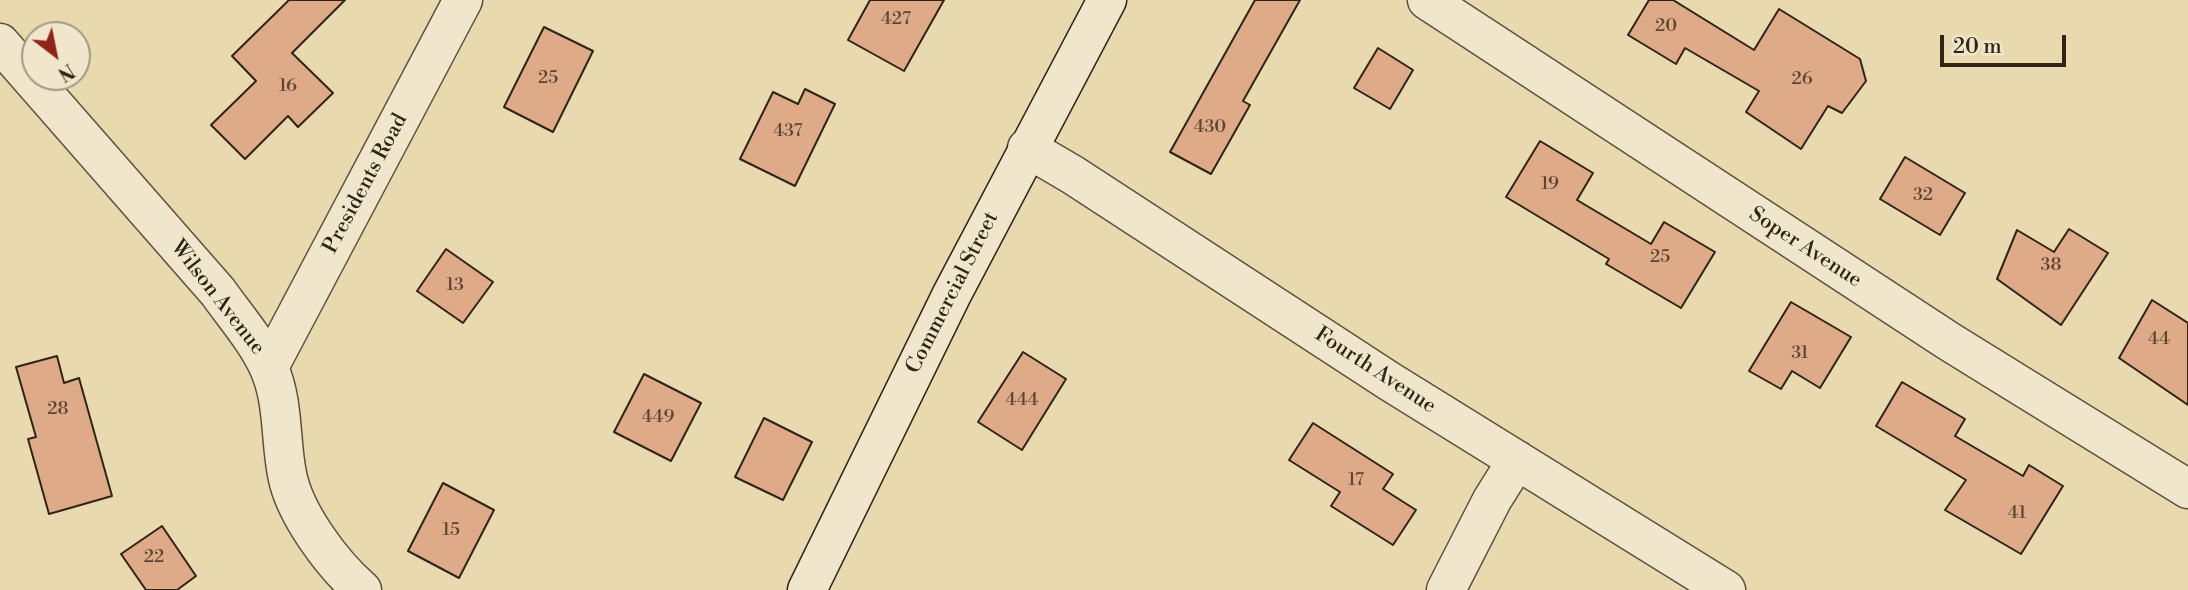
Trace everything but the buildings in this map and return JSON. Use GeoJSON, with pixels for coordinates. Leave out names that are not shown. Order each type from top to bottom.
{"type":"FeatureCollection","features":[{"type":"Feature","properties":{"kind":"street","name":"Presidents Road"},"geometry":{"type":"LineString","coordinates":[[269,367],[463,0]]}},
{"type":"Feature","properties":{"kind":"street","name":"Commercial Street"},"geometry":{"type":"LineString","coordinates":[[807,590],[952,294],[1107,0]]}},
{"type":"Feature","properties":{"kind":"street","name":"Soper Avenue"},"geometry":{"type":"LineString","coordinates":[[1427,0],[1950,342],[2188,489]]}},
{"type":"Feature","properties":{"kind":"street","name":"Wilson Avenue"},"geometry":{"type":"LineString","coordinates":[[0,43],[218,292],[247,332],[269,367],[277,392],[287,476],[302,514],[315,537],[362,590]]}},
{"type":"Feature","properties":{"kind":"street","name":"Fourth Avenue"},"geometry":{"type":"LineString","coordinates":[[1027,148],[1073,175],[1389,381],[1726,590]]}},
{"type":"Feature","properties":{"kind":"street"},"geometry":{"type":"LineString","coordinates":[[1446,590],[1492,500],[1517,460]]}}]}
